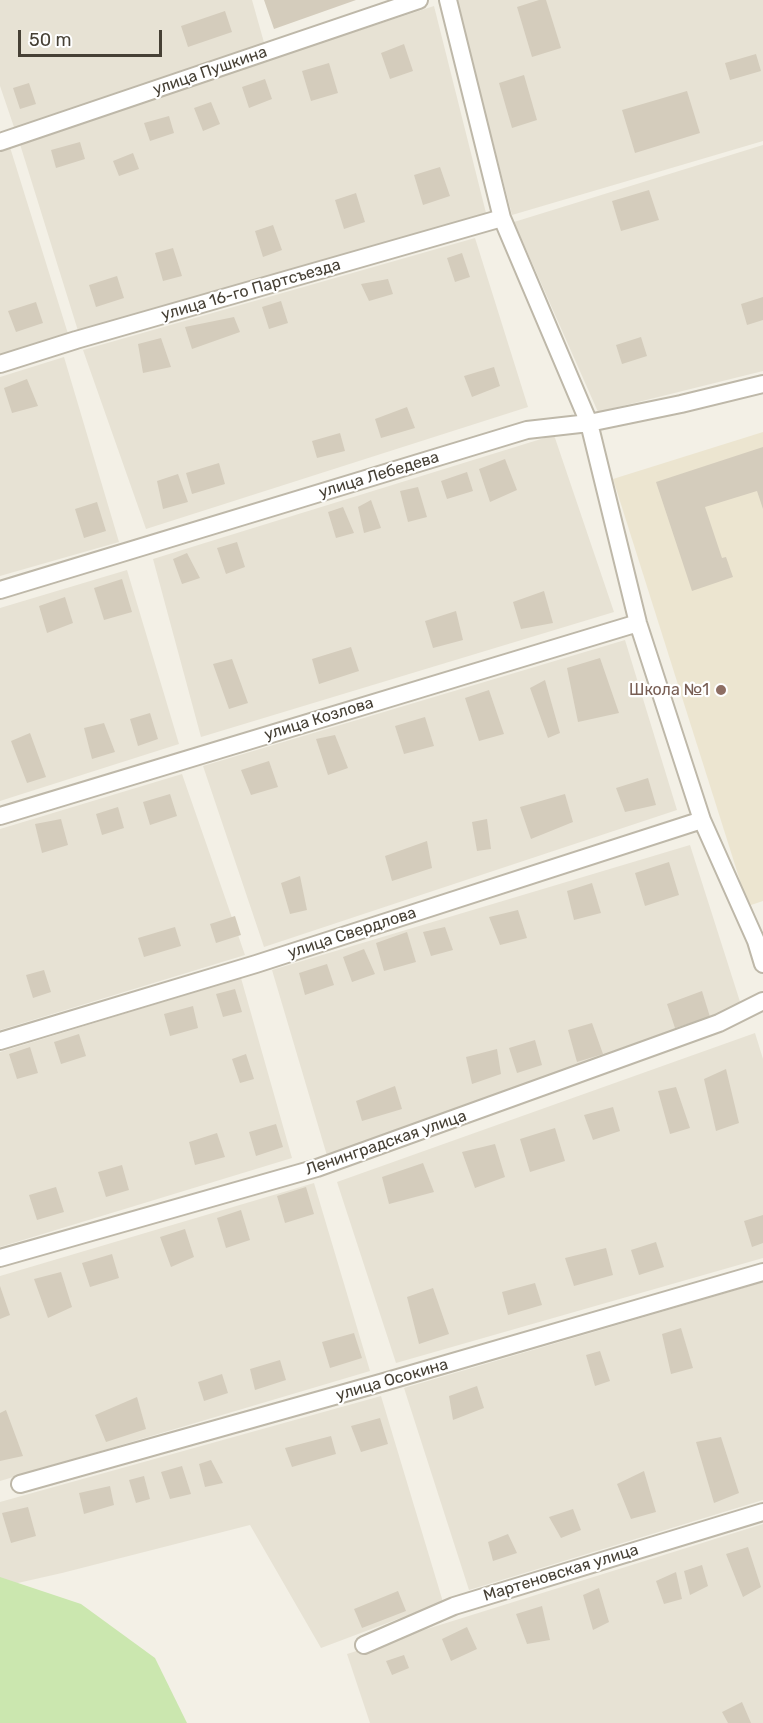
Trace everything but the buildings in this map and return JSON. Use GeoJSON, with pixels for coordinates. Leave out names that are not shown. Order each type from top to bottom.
{"type":"FeatureCollection","features":[{"type":"Feature","properties":{"kind":"street","name":"улица Пушкина"},"geometry":{"type":"LineString","coordinates":[[0,142],[419,0]]}},
{"type":"Feature","properties":{"kind":"street"},"geometry":{"type":"LineString","coordinates":[[448,0],[502,218],[589,423],[638,623],[702,820],[759,939],[763,964]]}},
{"type":"Feature","properties":{"kind":"street","name":"улица 16-го Партсъезда"},"geometry":{"type":"LineString","coordinates":[[0,364],[76,340],[502,218]]}},
{"type":"Feature","properties":{"kind":"street","name":"улица Лебедева"},"geometry":{"type":"LineString","coordinates":[[0,590],[527,430],[589,423],[763,384]]}},
{"type":"Feature","properties":{"kind":"street","name":"улица Козлова"},"geometry":{"type":"LineString","coordinates":[[0,816],[638,623]]}},
{"type":"Feature","properties":{"kind":"street","name":"улица Свердлова"},"geometry":{"type":"LineString","coordinates":[[0,1041],[256,964],[702,820]]}},
{"type":"Feature","properties":{"kind":"street","name":"Ленинградская улица"},"geometry":{"type":"LineString","coordinates":[[0,1258],[317,1168],[719,1023],[763,1001]]}},
{"type":"Feature","properties":{"kind":"street","name":"улица Осокина"},"geometry":{"type":"LineString","coordinates":[[20,1484],[395,1379],[763,1272]]}},
{"type":"Feature","properties":{"kind":"street","name":"Мартеновская улица"},"geometry":{"type":"LineString","coordinates":[[364,1645],[454,1606],[763,1512]]}},
{"type":"Feature","properties":{"kind":"shaded area"},"geometry":{"type":"Polygon","coordinates":[[[0,0],[252,0],[265,46],[15,130],[0,86],[0,0]]]}},
{"type":"Feature","properties":{"kind":"shaded area"},"geometry":{"type":"Polygon","coordinates":[[[456,0],[763,0],[763,141],[512,215],[456,0]]]}},
{"type":"Feature","properties":{"kind":"shaded area"},"geometry":{"type":"Polygon","coordinates":[[[434,6],[487,217],[79,334],[19,141],[434,6]]]}},
{"type":"Feature","properties":{"kind":"shaded area"},"geometry":{"type":"Polygon","coordinates":[[[9,144],[69,337],[0,359],[0,146],[9,144]]]}},
{"type":"Feature","properties":{"kind":"shaded area"},"geometry":{"type":"Polygon","coordinates":[[[763,145],[763,371],[598,412],[514,222],[763,145]]]}},
{"type":"Feature","properties":{"kind":"shaded area"},"geometry":{"type":"Polygon","coordinates":[[[475,238],[528,407],[146,529],[83,350],[475,238]]]}},
{"type":"Feature","properties":{"kind":"shaded area"},"geometry":{"type":"Polygon","coordinates":[[[64,357],[119,542],[0,576],[0,377],[64,357]]]}},
{"type":"Feature","properties":{"kind":"shaded area","name":"Школа №1"},"geometry":{"type":"Polygon","coordinates":[[[763,432],[763,901],[748,906],[613,479],[763,432]]]}},
{"type":"Feature","properties":{"kind":"shaded area"},"geometry":{"type":"Polygon","coordinates":[[[554,435],[614,612],[201,737],[153,559],[554,435]]]}},
{"type":"Feature","properties":{"kind":"shaded area"},"geometry":{"type":"Polygon","coordinates":[[[127,570],[179,744],[0,801],[0,608],[127,570]]]}},
{"type":"Feature","properties":{"kind":"shaded area"},"geometry":{"type":"Polygon","coordinates":[[[625,640],[677,810],[264,947],[203,766],[625,640]]]}},
{"type":"Feature","properties":{"kind":"shaded area"},"geometry":{"type":"Polygon","coordinates":[[[182,774],[245,955],[0,1030],[0,829],[182,774]]]}},
{"type":"Feature","properties":{"kind":"shaded area"},"geometry":{"type":"Polygon","coordinates":[[[690,845],[742,1008],[328,1159],[272,970],[690,845]]]}},
{"type":"Feature","properties":{"kind":"shaded area"},"geometry":{"type":"Polygon","coordinates":[[[241,978],[292,1158],[0,1247],[0,1052],[241,978]]]}},
{"type":"Feature","properties":{"kind":"shaded area"},"geometry":{"type":"Polygon","coordinates":[[[755,1033],[763,1059],[763,1258],[396,1363],[337,1182],[755,1033]]]}},
{"type":"Feature","properties":{"kind":"shaded area"},"geometry":{"type":"Polygon","coordinates":[[[314,1183],[370,1371],[0,1481],[0,1276],[314,1183]]]}},
{"type":"Feature","properties":{"kind":"shaded area"},"geometry":{"type":"Polygon","coordinates":[[[763,1282],[763,1500],[469,1590],[404,1388],[763,1282]]]}},
{"type":"Feature","properties":{"kind":"shaded area"},"geometry":{"type":"Polygon","coordinates":[[[381,1396],[443,1602],[321,1648],[250,1525],[0,1587],[0,1502],[381,1396]]]}},
{"type":"Feature","properties":{"kind":"shaded area"},"geometry":{"type":"Polygon","coordinates":[[[763,1524],[763,1723],[370,1723],[347,1654],[763,1524]]]}},
{"type":"Feature","properties":{"kind":"green space"},"geometry":{"type":"Polygon","coordinates":[[[0,1577],[81,1604],[155,1658],[187,1723],[0,1723],[0,1577]]]}},
{"type":"Feature","properties":{"kind":"place","name":"Школа №1"},"geometry":{"type":"Point","coordinates":[721,690]}}]}
